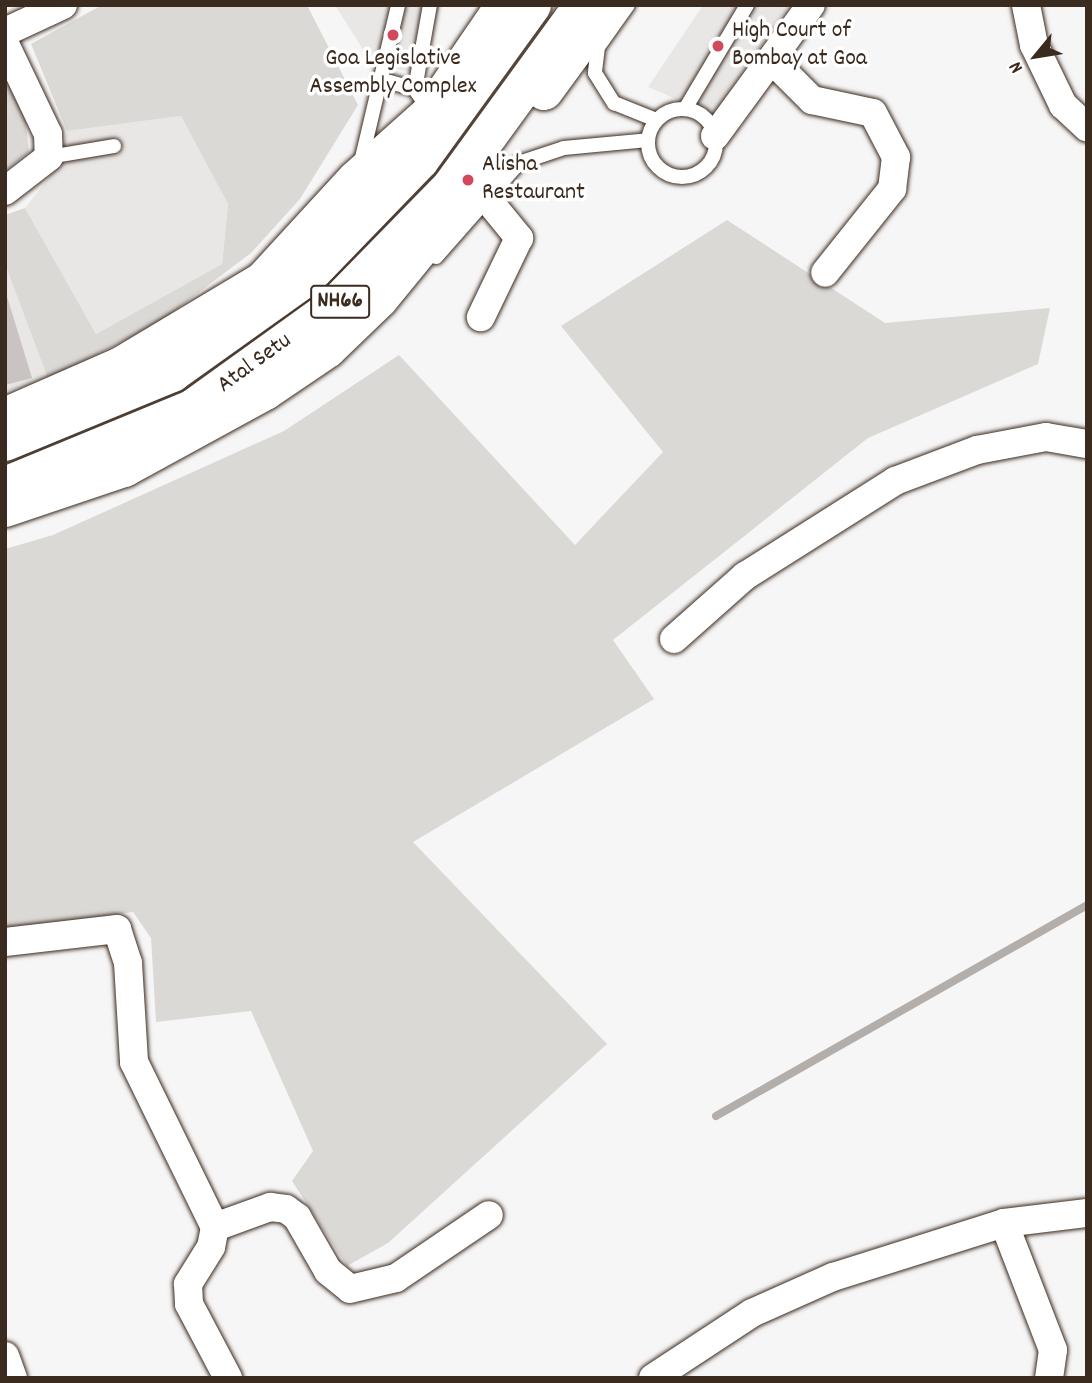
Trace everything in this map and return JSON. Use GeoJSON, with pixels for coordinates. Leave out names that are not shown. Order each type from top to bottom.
{"type":"FeatureCollection","features":[{"type":"Feature","properties":{"kind":"main road"},"geometry":{"type":"LineString","coordinates":[[5,417],[121,366],[263,281],[356,180],[505,5]]}},
{"type":"Feature","properties":{"kind":"main road","name":"Atal Setu"},"geometry":{"type":"LineString","coordinates":[[5,442],[172,373],[307,276],[420,160],[533,5]]}},
{"type":"Feature","properties":{"kind":"main road","name":"Atal Setu"},"geometry":{"type":"LineString","coordinates":[[5,486],[192,409],[334,307],[451,187],[583,5]]}},
{"type":"Feature","properties":{"kind":"main road"},"geometry":{"type":"LineString","coordinates":[[5,508],[124,468],[265,391],[327,349],[482,190],[607,5]]}},
{"type":"Feature","properties":{"kind":"street"},"geometry":{"type":"LineString","coordinates":[[5,32],[64,5]]}},
{"type":"Feature","properties":{"kind":"street"},"geometry":{"type":"LineString","coordinates":[[715,136],[811,5]]}},
{"type":"Feature","properties":{"kind":"street"},"geometry":{"type":"LineString","coordinates":[[1026,5],[1034,45],[1063,105],[1087,127]]}},
{"type":"Feature","properties":{"kind":"street"},"geometry":{"type":"LineString","coordinates":[[5,44],[48,134],[49,157],[5,191]]}},
{"type":"Feature","properties":{"kind":"street"},"geometry":{"type":"LineString","coordinates":[[772,60],[812,100],[873,113],[895,157],[892,189],[825,273]]}},
{"type":"Feature","properties":{"kind":"street"},"geometry":{"type":"LineString","coordinates":[[481,317],[519,238],[482,190]]}},
{"type":"Feature","properties":{"kind":"street"},"geometry":{"type":"LineString","coordinates":[[674,639],[745,576],[895,481],[977,450],[1046,437],[1087,444]]}},
{"type":"Feature","properties":{"kind":"street"},"geometry":{"type":"LineString","coordinates":[[5,942],[117,929],[128,962],[134,1062],[215,1227],[211,1247],[188,1284],[189,1304],[228,1378]]}},
{"type":"Feature","properties":{"kind":"street"},"geometry":{"type":"LineString","coordinates":[[215,1227],[270,1208],[286,1209],[297,1217],[328,1271],[350,1289],[396,1278],[489,1215]]}},
{"type":"Feature","properties":{"kind":"street"},"geometry":{"type":"LineString","coordinates":[[653,1378],[683,1370],[752,1313],[833,1277],[1004,1223],[1087,1213]]}},
{"type":"Feature","properties":{"kind":"street"},"geometry":{"type":"LineString","coordinates":[[1004,1223],[1053,1350],[1049,1378]]}},
{"type":"Feature","properties":{"kind":"street"},"geometry":{"type":"LineString","coordinates":[[5,1356],[13,1378]]}},
{"type":"Feature","properties":{"kind":"lane"},"geometry":{"type":"LineString","coordinates":[[356,180],[383,80],[398,5]]}},
{"type":"Feature","properties":{"kind":"lane"},"geometry":{"type":"LineString","coordinates":[[383,80],[423,101],[430,5]]}},
{"type":"Feature","properties":{"kind":"lane"},"geometry":{"type":"LineString","coordinates":[[628,5],[597,47],[595,73],[614,103],[656,120],[685,109],[747,5]]}},
{"type":"Feature","properties":{"kind":"lane"},"geometry":{"type":"LineString","coordinates":[[656,120],[648,140],[659,169],[690,177],[708,166],[715,136],[705,117],[685,109]]}},
{"type":"Feature","properties":{"kind":"lane"},"geometry":{"type":"LineString","coordinates":[[482,190],[534,156],[648,140]]}},
{"type":"Feature","properties":{"kind":"lane"},"geometry":{"type":"LineString","coordinates":[[49,157],[114,146]]}},
{"type":"Feature","properties":{"kind":"shaded area"},"geometry":{"type":"Polygon","coordinates":[[[102,5],[307,5],[358,105],[300,199],[251,253],[157,324],[48,379],[5,264],[5,215],[25,208],[96,334],[222,264],[228,204],[181,116],[67,131],[31,44],[102,5]]]}},
{"type":"Feature","properties":{"kind":"shaded area","name":"Goa Legislative Assembly Complex"},"geometry":{"type":"Polygon","coordinates":[[[335,5],[440,5],[421,74],[372,64],[335,5]]]}},
{"type":"Feature","properties":{"kind":"shaded area","name":"High Court of Bombay at Goa"},"geometry":{"type":"Polygon","coordinates":[[[703,5],[789,5],[713,115],[648,87],[703,5]]]}},
{"type":"Feature","properties":{"kind":"shaded area"},"geometry":{"type":"Polygon","coordinates":[[[5,74],[25,115],[29,152],[5,171],[5,74]]]}},
{"type":"Feature","properties":{"kind":"shaded area"},"geometry":{"type":"Polygon","coordinates":[[[181,116],[228,204],[222,264],[96,334],[25,208],[58,166],[67,131],[181,116]]]}},
{"type":"Feature","properties":{"kind":"shaded area"},"geometry":{"type":"Polygon","coordinates":[[[727,220],[885,323],[1050,308],[1038,364],[868,438],[613,640],[654,699],[413,842],[607,1044],[388,1243],[347,1266],[292,1181],[313,1151],[251,1011],[156,1022],[151,938],[133,912],[5,930],[5,549],[53,535],[284,431],[399,355],[575,545],[663,452],[561,326],[727,220]]]}},
{"type":"Feature","properties":{"kind":"shaded area"},"geometry":{"type":"Polygon","coordinates":[[[5,264],[48,379],[5,392],[5,264]]]}},
{"type":"Feature","properties":{"kind":"building"},"geometry":{"type":"Polygon","coordinates":[[[5,290],[32,378],[5,385],[5,290]]]}},
{"type":"Feature","properties":{"kind":"waterway"},"geometry":{"type":"LineString","coordinates":[[716,1116],[1087,905]]}},
{"type":"Feature","properties":{"kind":"place","name":"Goa Legislative Assembly Complex"},"geometry":{"type":"Point","coordinates":[393,35]}},
{"type":"Feature","properties":{"kind":"place","name":"High Court of Bombay at Goa"},"geometry":{"type":"Point","coordinates":[718,46]}},
{"type":"Feature","properties":{"kind":"place","name":"Alisha Restaurant"},"geometry":{"type":"Point","coordinates":[468,180]}}]}
